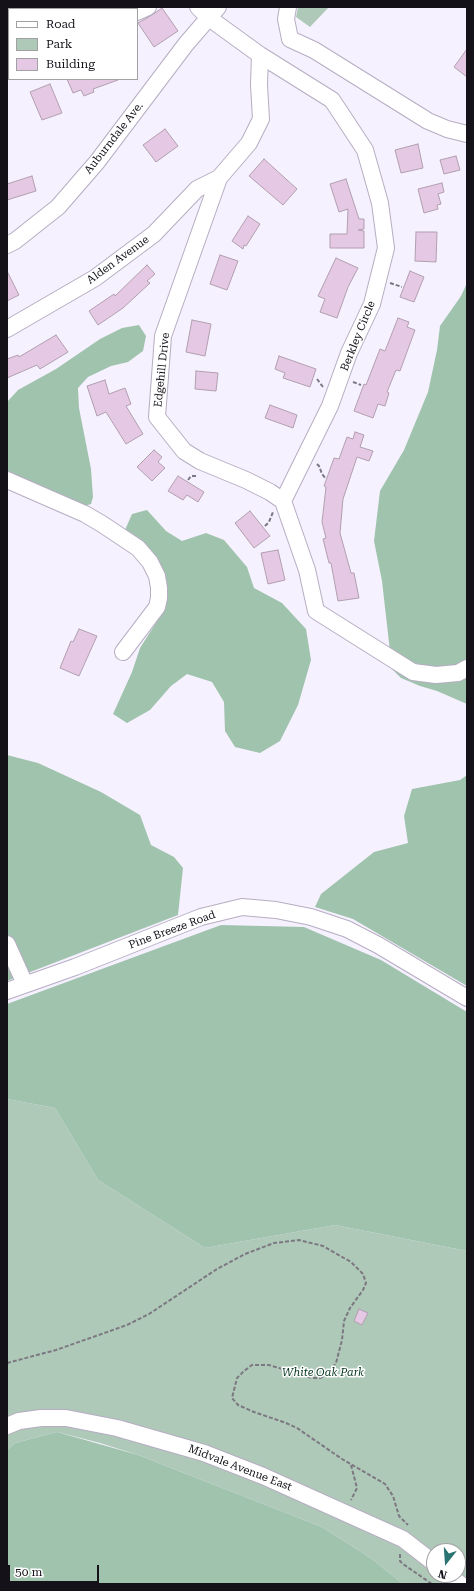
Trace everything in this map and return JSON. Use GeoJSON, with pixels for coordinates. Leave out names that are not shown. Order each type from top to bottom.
{"type":"FeatureCollection","features":[{"type":"Feature","properties":{"kind":"street"},"geometry":{"type":"LineString","coordinates":[[138,12],[148,7]]}},
{"type":"Feature","properties":{"kind":"street"},"geometry":{"type":"LineString","coordinates":[[288,7],[286,19],[290,39],[314,50],[428,121],[447,129],[467,134]]}},
{"type":"Feature","properties":{"kind":"street","name":"Berkley Circle"},"geometry":{"type":"LineString","coordinates":[[209,11],[260,55],[332,100],[365,150],[380,204],[386,248],[372,304],[349,353],[330,406],[283,501]]}},
{"type":"Feature","properties":{"kind":"street","name":"Auburndale Ave."},"geometry":{"type":"LineString","coordinates":[[7,245],[15,241],[58,207],[97,162],[209,11]]}},
{"type":"Feature","properties":{"kind":"street"},"geometry":{"type":"LineString","coordinates":[[219,178],[249,143],[261,119],[259,85],[260,55]]}},
{"type":"Feature","properties":{"kind":"street","name":"Alden Avenue"},"geometry":{"type":"LineString","coordinates":[[7,329],[95,278],[154,234],[197,189],[219,178]]}},
{"type":"Feature","properties":{"kind":"street","name":"Edgehill Drive"},"geometry":{"type":"LineString","coordinates":[[219,178],[163,336],[157,417],[184,451],[200,461],[270,492],[283,501]]}},
{"type":"Feature","properties":{"kind":"street"},"geometry":{"type":"LineString","coordinates":[[7,480],[85,514],[120,535],[138,548],[150,562],[157,576],[159,598],[157,607],[123,652]]}},
{"type":"Feature","properties":{"kind":"street"},"geometry":{"type":"LineString","coordinates":[[283,501],[307,570],[316,611],[413,672],[436,675],[458,673],[467,668]]}},
{"type":"Feature","properties":{"kind":"street","name":"Pine Breeze Road"},"geometry":{"type":"LineString","coordinates":[[7,991],[201,918],[242,907],[276,910],[311,917],[347,929],[378,945],[467,998]]}},
{"type":"Feature","properties":{"kind":"street"},"geometry":{"type":"LineString","coordinates":[[7,944],[25,984]]}},
{"type":"Feature","properties":{"kind":"street","name":"Midvale Avenue East"},"geometry":{"type":"LineString","coordinates":[[7,1426],[19,1421],[41,1418],[66,1418],[117,1428],[204,1452],[345,1512],[406,1541],[426,1557]]}},
{"type":"Feature","properties":{"kind":"path"},"geometry":{"type":"LineString","coordinates":[[389,283],[402,287]]}},
{"type":"Feature","properties":{"kind":"path"},"geometry":{"type":"LineString","coordinates":[[349,380],[361,385]]}},
{"type":"Feature","properties":{"kind":"path"},"geometry":{"type":"LineString","coordinates":[[312,462],[320,466],[322,474],[326,479]]}},
{"type":"Feature","properties":{"kind":"path"},"geometry":{"type":"LineString","coordinates":[[7,1363],[56,1350],[127,1325],[149,1314],[217,1269],[245,1254],[274,1243],[299,1240],[323,1246],[351,1262],[363,1274],[366,1283],[363,1290],[350,1308],[344,1321],[342,1340],[336,1363],[327,1375],[320,1378],[312,1378],[269,1365],[252,1365],[237,1378],[232,1398],[238,1405],[296,1428],[351,1465],[377,1479],[390,1490],[399,1516],[412,1530],[412,1533],[400,1552],[400,1561],[432,1584]]}},
{"type":"Feature","properties":{"kind":"path"},"geometry":{"type":"LineString","coordinates":[[345,1512],[357,1488],[351,1465]]}},
{"type":"Feature","properties":{"kind":"green space"},"geometry":{"type":"Polygon","coordinates":[[[298,7],[329,7],[310,27],[296,17],[298,7]]]}},
{"type":"Feature","properties":{"kind":"green space"},"geometry":{"type":"Polygon","coordinates":[[[467,283],[467,704],[401,678],[392,669],[382,581],[374,541],[380,491],[404,450],[428,392],[437,350],[440,326],[461,296],[467,283]]]}},
{"type":"Feature","properties":{"kind":"green space"},"geometry":{"type":"Polygon","coordinates":[[[139,325],[146,336],[143,351],[128,362],[111,366],[88,377],[78,388],[79,408],[91,469],[93,497],[91,504],[85,506],[7,473],[7,402],[18,390],[56,369],[100,339],[122,328],[139,325]]]}},
{"type":"Feature","properties":{"kind":"green space"},"geometry":{"type":"Polygon","coordinates":[[[147,510],[166,531],[182,541],[206,533],[224,540],[247,567],[254,588],[282,603],[306,629],[311,660],[298,705],[280,741],[260,753],[235,747],[225,731],[224,702],[212,682],[187,674],[171,686],[150,710],[127,723],[113,714],[132,672],[140,648],[166,607],[167,581],[160,566],[143,546],[125,530],[132,514],[147,510]]]}},
{"type":"Feature","properties":{"kind":"green space"},"geometry":{"type":"Polygon","coordinates":[[[7,755],[38,763],[101,792],[140,815],[151,845],[174,857],[183,868],[178,915],[7,981],[7,755]]]}},
{"type":"Feature","properties":{"kind":"green space"},"geometry":{"type":"Polygon","coordinates":[[[467,775],[467,986],[353,919],[315,907],[321,894],[374,852],[408,843],[404,816],[412,789],[460,780],[467,775]]]}},
{"type":"Feature","properties":{"kind":"green space"},"geometry":{"type":"Polygon","coordinates":[[[221,925],[304,927],[381,960],[467,1012],[467,1251],[335,1225],[205,1248],[98,1180],[55,1108],[7,1099],[7,1004],[221,925]]]}},
{"type":"Feature","properties":{"kind":"green space","name":"White Oak Park"},"geometry":{"type":"Polygon","coordinates":[[[7,1099],[55,1108],[98,1180],[205,1248],[335,1225],[467,1251],[467,1584],[403,1584],[372,1559],[322,1527],[138,1455],[100,1443],[57,1432],[15,1443],[7,1450],[7,1099]]]}},
{"type":"Feature","properties":{"kind":"green space"},"geometry":{"type":"Polygon","coordinates":[[[57,1432],[138,1455],[322,1527],[372,1559],[403,1584],[7,1584],[7,1450],[15,1443],[57,1432]]]}},
{"type":"Feature","properties":{"kind":"building"},"geometry":{"type":"Polygon","coordinates":[[[162,8],[178,31],[154,47],[138,23],[162,8]]]}},
{"type":"Feature","properties":{"kind":"building"},"geometry":{"type":"Polygon","coordinates":[[[467,49],[467,77],[454,67],[467,49]]]}},
{"type":"Feature","properties":{"kind":"building"},"geometry":{"type":"Polygon","coordinates":[[[67,80],[118,80],[93,89],[94,92],[84,96],[81,90],[73,93],[67,80]]]}},
{"type":"Feature","properties":{"kind":"building"},"geometry":{"type":"Polygon","coordinates":[[[50,84],[62,113],[42,120],[30,92],[50,84]]]}},
{"type":"Feature","properties":{"kind":"building"},"geometry":{"type":"Polygon","coordinates":[[[165,129],[178,146],[156,162],[143,145],[165,129]]]}},
{"type":"Feature","properties":{"kind":"building"},"geometry":{"type":"Polygon","coordinates":[[[418,144],[423,168],[401,173],[395,150],[418,144]]]}},
{"type":"Feature","properties":{"kind":"building"},"geometry":{"type":"Polygon","coordinates":[[[456,156],[460,170],[444,174],[440,160],[456,156]]]}},
{"type":"Feature","properties":{"kind":"building"},"geometry":{"type":"Polygon","coordinates":[[[264,159],[297,189],[283,205],[249,176],[264,159]]]}},
{"type":"Feature","properties":{"kind":"building"},"geometry":{"type":"Polygon","coordinates":[[[32,176],[36,191],[7,200],[7,184],[32,176]]]}},
{"type":"Feature","properties":{"kind":"building"},"geometry":{"type":"Polygon","coordinates":[[[346,179],[359,219],[364,219],[364,229],[358,230],[364,231],[364,248],[330,248],[330,234],[347,234],[348,209],[339,212],[330,184],[346,179]]]}},
{"type":"Feature","properties":{"kind":"building"},"geometry":{"type":"Polygon","coordinates":[[[442,183],[444,192],[438,194],[441,204],[437,205],[438,209],[424,213],[418,189],[442,183]]]}},
{"type":"Feature","properties":{"kind":"building"},"geometry":{"type":"Polygon","coordinates":[[[248,216],[260,224],[246,246],[244,245],[243,249],[232,241],[248,216]]]}},
{"type":"Feature","properties":{"kind":"building"},"geometry":{"type":"Polygon","coordinates":[[[416,232],[437,232],[436,262],[415,261],[416,232]]]}},
{"type":"Feature","properties":{"kind":"building"},"geometry":{"type":"Polygon","coordinates":[[[220,255],[238,261],[227,290],[210,284],[220,255]]]}},
{"type":"Feature","properties":{"kind":"building"},"geometry":{"type":"Polygon","coordinates":[[[336,258],[358,268],[348,287],[337,318],[320,312],[325,299],[318,296],[336,258]]]}},
{"type":"Feature","properties":{"kind":"building"},"geometry":{"type":"Polygon","coordinates":[[[147,265],[155,274],[147,281],[150,283],[123,308],[98,325],[89,311],[114,294],[115,296],[147,265]]]}},
{"type":"Feature","properties":{"kind":"building"},"geometry":{"type":"Polygon","coordinates":[[[7,271],[19,295],[7,301],[7,271]]]}},
{"type":"Feature","properties":{"kind":"building"},"geometry":{"type":"Polygon","coordinates":[[[410,271],[424,277],[414,302],[400,297],[410,271]]]}},
{"type":"Feature","properties":{"kind":"building"},"geometry":{"type":"Polygon","coordinates":[[[398,318],[409,322],[407,327],[415,330],[400,371],[396,370],[387,392],[389,393],[385,406],[378,404],[373,418],[354,411],[364,384],[366,385],[380,349],[385,351],[398,318]]]}},
{"type":"Feature","properties":{"kind":"building"},"geometry":{"type":"Polygon","coordinates":[[[192,320],[211,324],[205,356],[186,352],[192,320]]]}},
{"type":"Feature","properties":{"kind":"building"},"geometry":{"type":"Polygon","coordinates":[[[56,335],[68,352],[40,369],[37,365],[7,378],[7,359],[18,355],[19,357],[56,335]]]}},
{"type":"Feature","properties":{"kind":"building"},"geometry":{"type":"Polygon","coordinates":[[[279,356],[316,369],[310,387],[283,378],[285,373],[275,369],[279,356]]]}},
{"type":"Feature","properties":{"kind":"building"},"geometry":{"type":"Polygon","coordinates":[[[196,371],[218,373],[216,391],[195,389],[196,371]]]}},
{"type":"Feature","properties":{"kind":"building"},"geometry":{"type":"Polygon","coordinates":[[[105,380],[109,394],[125,388],[131,404],[126,406],[143,434],[126,444],[106,412],[97,416],[87,386],[105,380]]]}},
{"type":"Feature","properties":{"kind":"building"},"geometry":{"type":"Polygon","coordinates":[[[270,405],[297,415],[293,428],[265,418],[270,405]]]}},
{"type":"Feature","properties":{"kind":"building"},"geometry":{"type":"Polygon","coordinates":[[[355,432],[364,435],[360,447],[373,451],[369,461],[357,457],[343,499],[340,533],[351,573],[354,573],[359,598],[338,601],[331,563],[329,563],[323,539],[326,538],[322,522],[326,487],[324,486],[334,458],[339,459],[347,437],[353,439],[355,432]]]}},
{"type":"Feature","properties":{"kind":"building"},"geometry":{"type":"Polygon","coordinates":[[[154,450],[162,457],[158,462],[165,468],[152,481],[137,467],[154,450]]]}},
{"type":"Feature","properties":{"kind":"building"},"geometry":{"type":"Polygon","coordinates":[[[178,476],[204,492],[198,502],[187,495],[183,500],[168,491],[178,476]]]}},
{"type":"Feature","properties":{"kind":"building"},"geometry":{"type":"Polygon","coordinates":[[[250,511],[270,536],[254,548],[235,523],[250,511]]]}},
{"type":"Feature","properties":{"kind":"building"},"geometry":{"type":"Polygon","coordinates":[[[278,550],[285,580],[268,584],[261,553],[278,550]]]}},
{"type":"Feature","properties":{"kind":"building"},"geometry":{"type":"Polygon","coordinates":[[[79,629],[97,636],[79,676],[60,668],[71,641],[73,642],[79,629]]]}},
{"type":"Feature","properties":{"kind":"building"},"geometry":{"type":"Polygon","coordinates":[[[359,1309],[368,1313],[362,1325],[354,1321],[359,1309]]]}}]}
